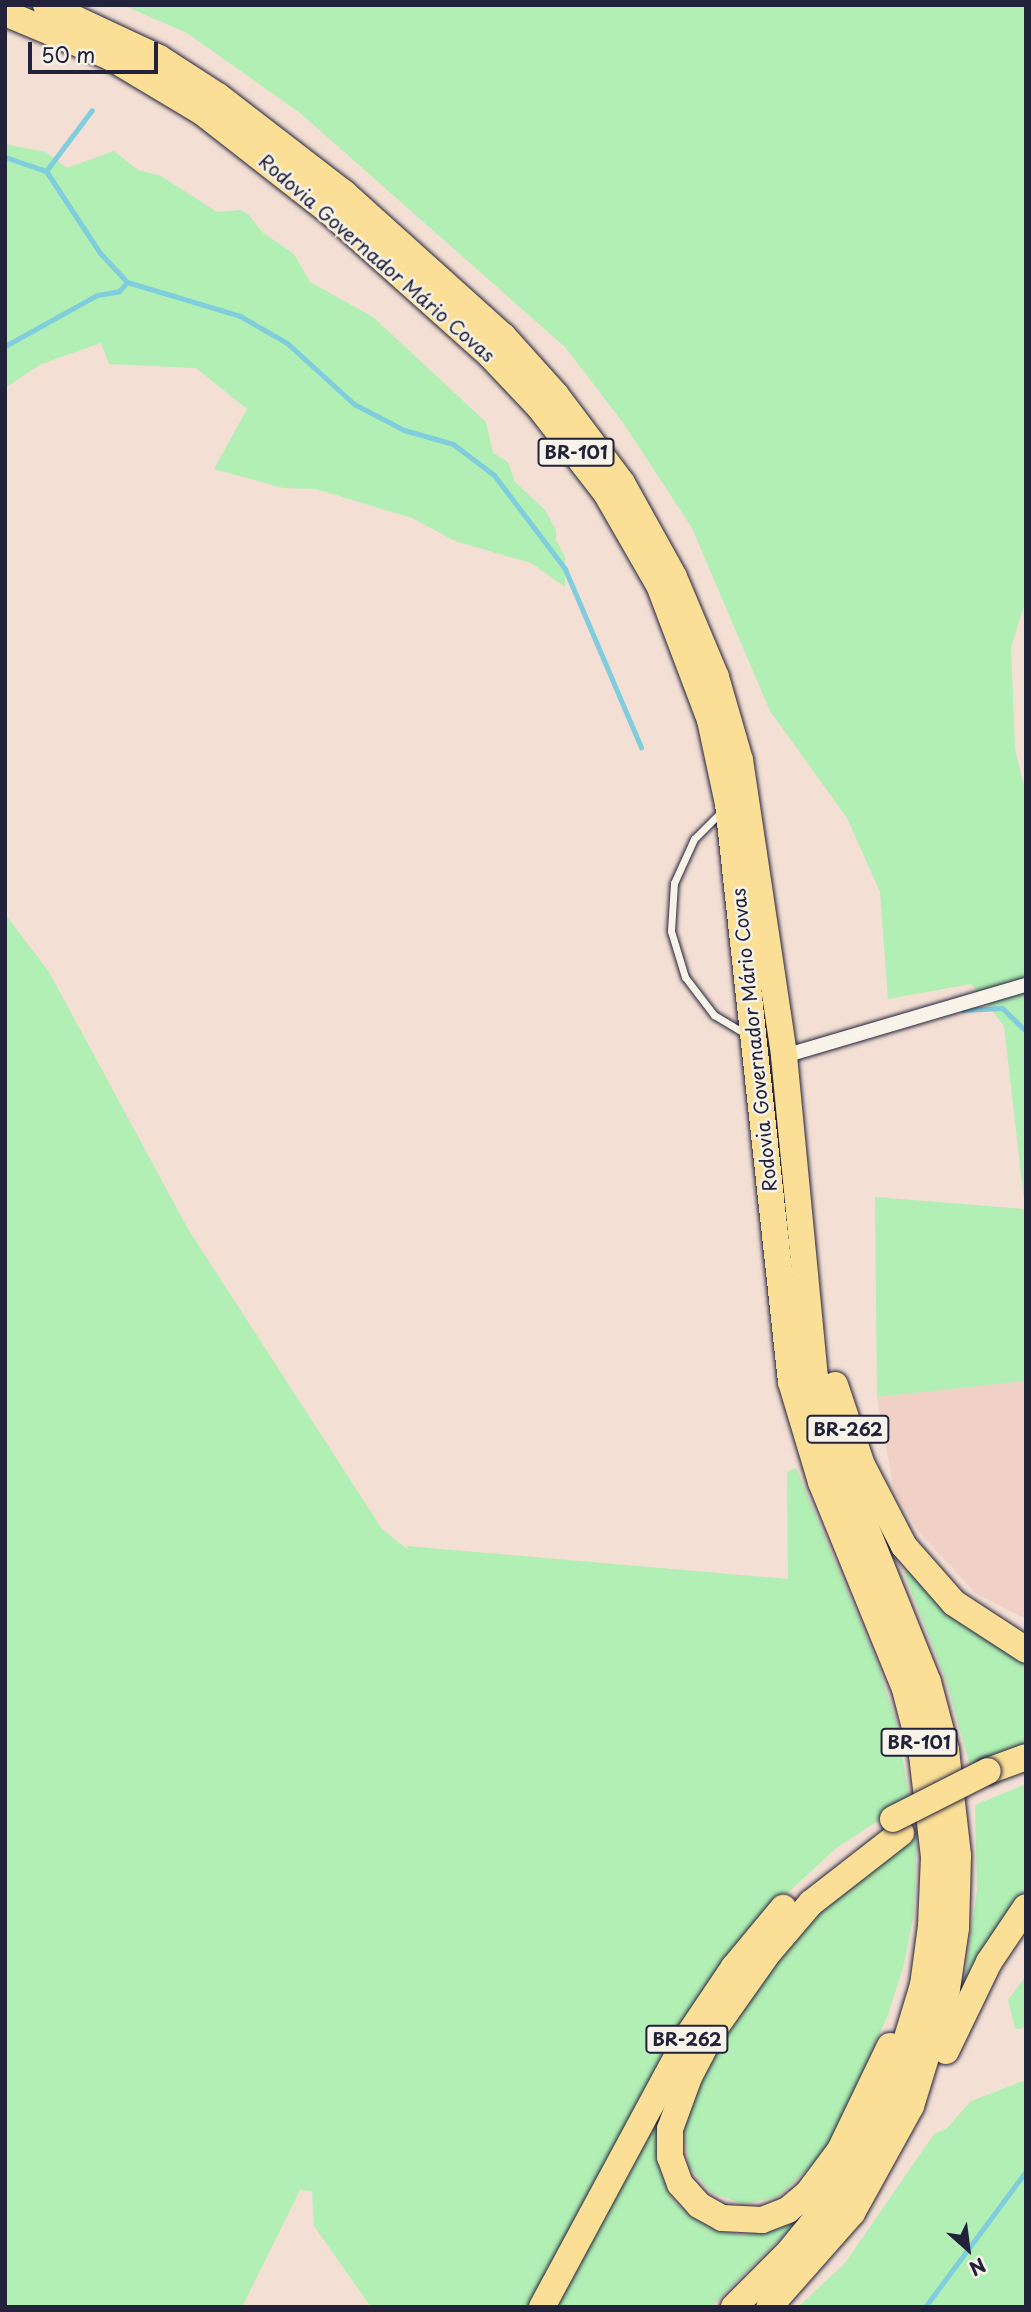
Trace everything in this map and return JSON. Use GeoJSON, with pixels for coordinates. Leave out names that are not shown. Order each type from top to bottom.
{"type":"FeatureCollection","features":[{"type":"Feature","properties":{"kind":"highway","name":"Rodovia Governador Mário Covas"},"geometry":{"type":"LineString","coordinates":[[46,5],[159,58],[322,175],[503,336],[593,441],[647,524],[701,635],[716,677],[740,760],[784,1056],[809,1343],[823,1410],[928,1682],[946,1750],[956,1820],[956,1928],[940,2020],[911,2106],[860,2201],[820,2253],[769,2307]]}},
{"type":"Feature","properties":{"kind":"highway","name":"Rodovia Governador Mário Covas"},"geometry":{"type":"LineString","coordinates":[[5,13],[152,80],[258,153],[445,313],[540,408],[606,493],[659,585],[710,720],[729,804],[791,1382],[821,1482],[877,1611],[908,1700],[928,1788],[934,1870],[932,1926],[921,1995],[899,2070],[877,2123],[814,2222],[734,2307]]}},
{"type":"Feature","properties":{"kind":"highway","name":"BR-262"},"geometry":{"type":"LineString","coordinates":[[791,1142],[831,1369],[849,1432],[877,1497],[904,1546],[936,1587],[972,1619],[1026,1650]]}},
{"type":"Feature","properties":{"kind":"highway","name":"BR-262"},"geometry":{"type":"LineString","coordinates":[[542,2307],[689,2034],[734,1967],[800,1891],[897,1826],[992,1779],[1026,1757]]}},
{"type":"Feature","properties":{"kind":"highway","name":"BR-262"},"geometry":{"type":"LineString","coordinates":[[992,1779],[1026,1774]]}},
{"type":"Feature","properties":{"kind":"highway","name":"BR-262"},"geometry":{"type":"LineString","coordinates":[[897,1826],[784,1933],[713,2031],[674,2115],[669,2143],[674,2171],[699,2205],[722,2217],[749,2221],[775,2216],[798,2202],[850,2134],[886,2056],[920,1954],[934,1870]]}},
{"type":"Feature","properties":{"kind":"highway"},"geometry":{"type":"LineString","coordinates":[[860,2201],[914,2125],[971,1994],[1026,1907]]}},
{"type":"Feature","properties":{"kind":"street"},"geometry":{"type":"LineString","coordinates":[[784,1056],[1026,985]]}},
{"type":"Feature","properties":{"kind":"lane"},"geometry":{"type":"LineString","coordinates":[[729,804],[694,839],[674,883],[671,930],[685,976],[707,1005],[755,1040]]}},
{"type":"Feature","properties":{"kind":"shaded area"},"geometry":{"type":"Polygon","coordinates":[[[1026,1381],[1026,1619],[975,1593],[918,1531],[894,1490],[877,1397],[1026,1381]]]}},
{"type":"Feature","properties":{"kind":"green space"},"geometry":{"type":"Polygon","coordinates":[[[123,5],[1026,5],[1026,600],[1011,647],[1015,749],[1026,795],[1026,1381],[877,1397],[875,1197],[1025,1209],[1004,1026],[971,984],[888,999],[880,892],[847,818],[770,711],[692,528],[624,424],[565,347],[300,113],[187,33],[123,5]]]}},
{"type":"Feature","properties":{"kind":"green space"},"geometry":{"type":"Polygon","coordinates":[[[5,144],[46,152],[67,168],[114,151],[138,170],[161,176],[217,212],[241,210],[249,215],[262,232],[294,254],[310,282],[373,317],[486,422],[493,453],[508,462],[515,482],[545,510],[556,530],[556,540],[565,557],[565,587],[531,563],[455,541],[412,518],[316,489],[283,488],[214,469],[247,409],[196,368],[109,364],[101,343],[41,364],[5,388],[5,144]]]}},
{"type":"Feature","properties":{"kind":"green space"},"geometry":{"type":"Polygon","coordinates":[[[5,914],[49,972],[188,1229],[382,1529],[408,1550],[407,1546],[788,1579],[787,1472],[796,1468],[877,1662],[896,1721],[910,1800],[835,1849],[764,1915],[534,2307],[371,2307],[314,2226],[312,2191],[300,2190],[242,2307],[5,2307],[5,914]]]}},
{"type":"Feature","properties":{"kind":"green space"},"geometry":{"type":"Polygon","coordinates":[[[911,1569],[1026,1658],[1026,1749],[971,1769],[946,1680],[904,1573],[911,1569]]]}},
{"type":"Feature","properties":{"kind":"green space"},"geometry":{"type":"Polygon","coordinates":[[[1026,1784],[1026,1897],[963,1994],[977,1889],[975,1805],[1026,1784]]]}},
{"type":"Feature","properties":{"kind":"green space"},"geometry":{"type":"Polygon","coordinates":[[[917,1836],[914,1913],[904,1964],[889,2012],[837,2131],[814,2164],[777,2197],[744,2204],[712,2193],[689,2167],[684,2129],[690,2104],[727,2027],[801,1926],[879,1858],[917,1836]]]}},
{"type":"Feature","properties":{"kind":"green space"},"geometry":{"type":"Polygon","coordinates":[[[1026,1976],[1026,2026],[1020,2029],[1015,2028],[1008,2000],[1026,1976]]]}},
{"type":"Feature","properties":{"kind":"green space"},"geometry":{"type":"Polygon","coordinates":[[[1026,2080],[1026,2307],[798,2307],[845,2263],[934,2134],[947,2128],[971,2101],[1026,2080]]]}},
{"type":"Feature","properties":{"kind":"green space"},"geometry":{"type":"Polygon","coordinates":[[[662,2110],[660,2171],[671,2197],[691,2217],[715,2230],[742,2235],[769,2231],[793,2219],[795,2224],[711,2307],[550,2307],[662,2110]]]}},
{"type":"Feature","properties":{"kind":"waterway"},"geometry":{"type":"LineString","coordinates":[[46,171],[92,110]]}},
{"type":"Feature","properties":{"kind":"waterway"},"geometry":{"type":"LineString","coordinates":[[5,157],[46,171],[100,253],[127,282],[240,316],[287,343],[354,404],[404,430],[453,444],[494,475],[565,569],[641,747]]}},
{"type":"Feature","properties":{"kind":"waterway"},"geometry":{"type":"LineString","coordinates":[[5,346],[97,295],[119,291],[127,282]]}},
{"type":"Feature","properties":{"kind":"waterway"},"geometry":{"type":"LineString","coordinates":[[963,1010],[1002,1008],[1026,1031]]}},
{"type":"Feature","properties":{"kind":"waterway"},"geometry":{"type":"LineString","coordinates":[[925,2307],[1026,2171]]}}]}
